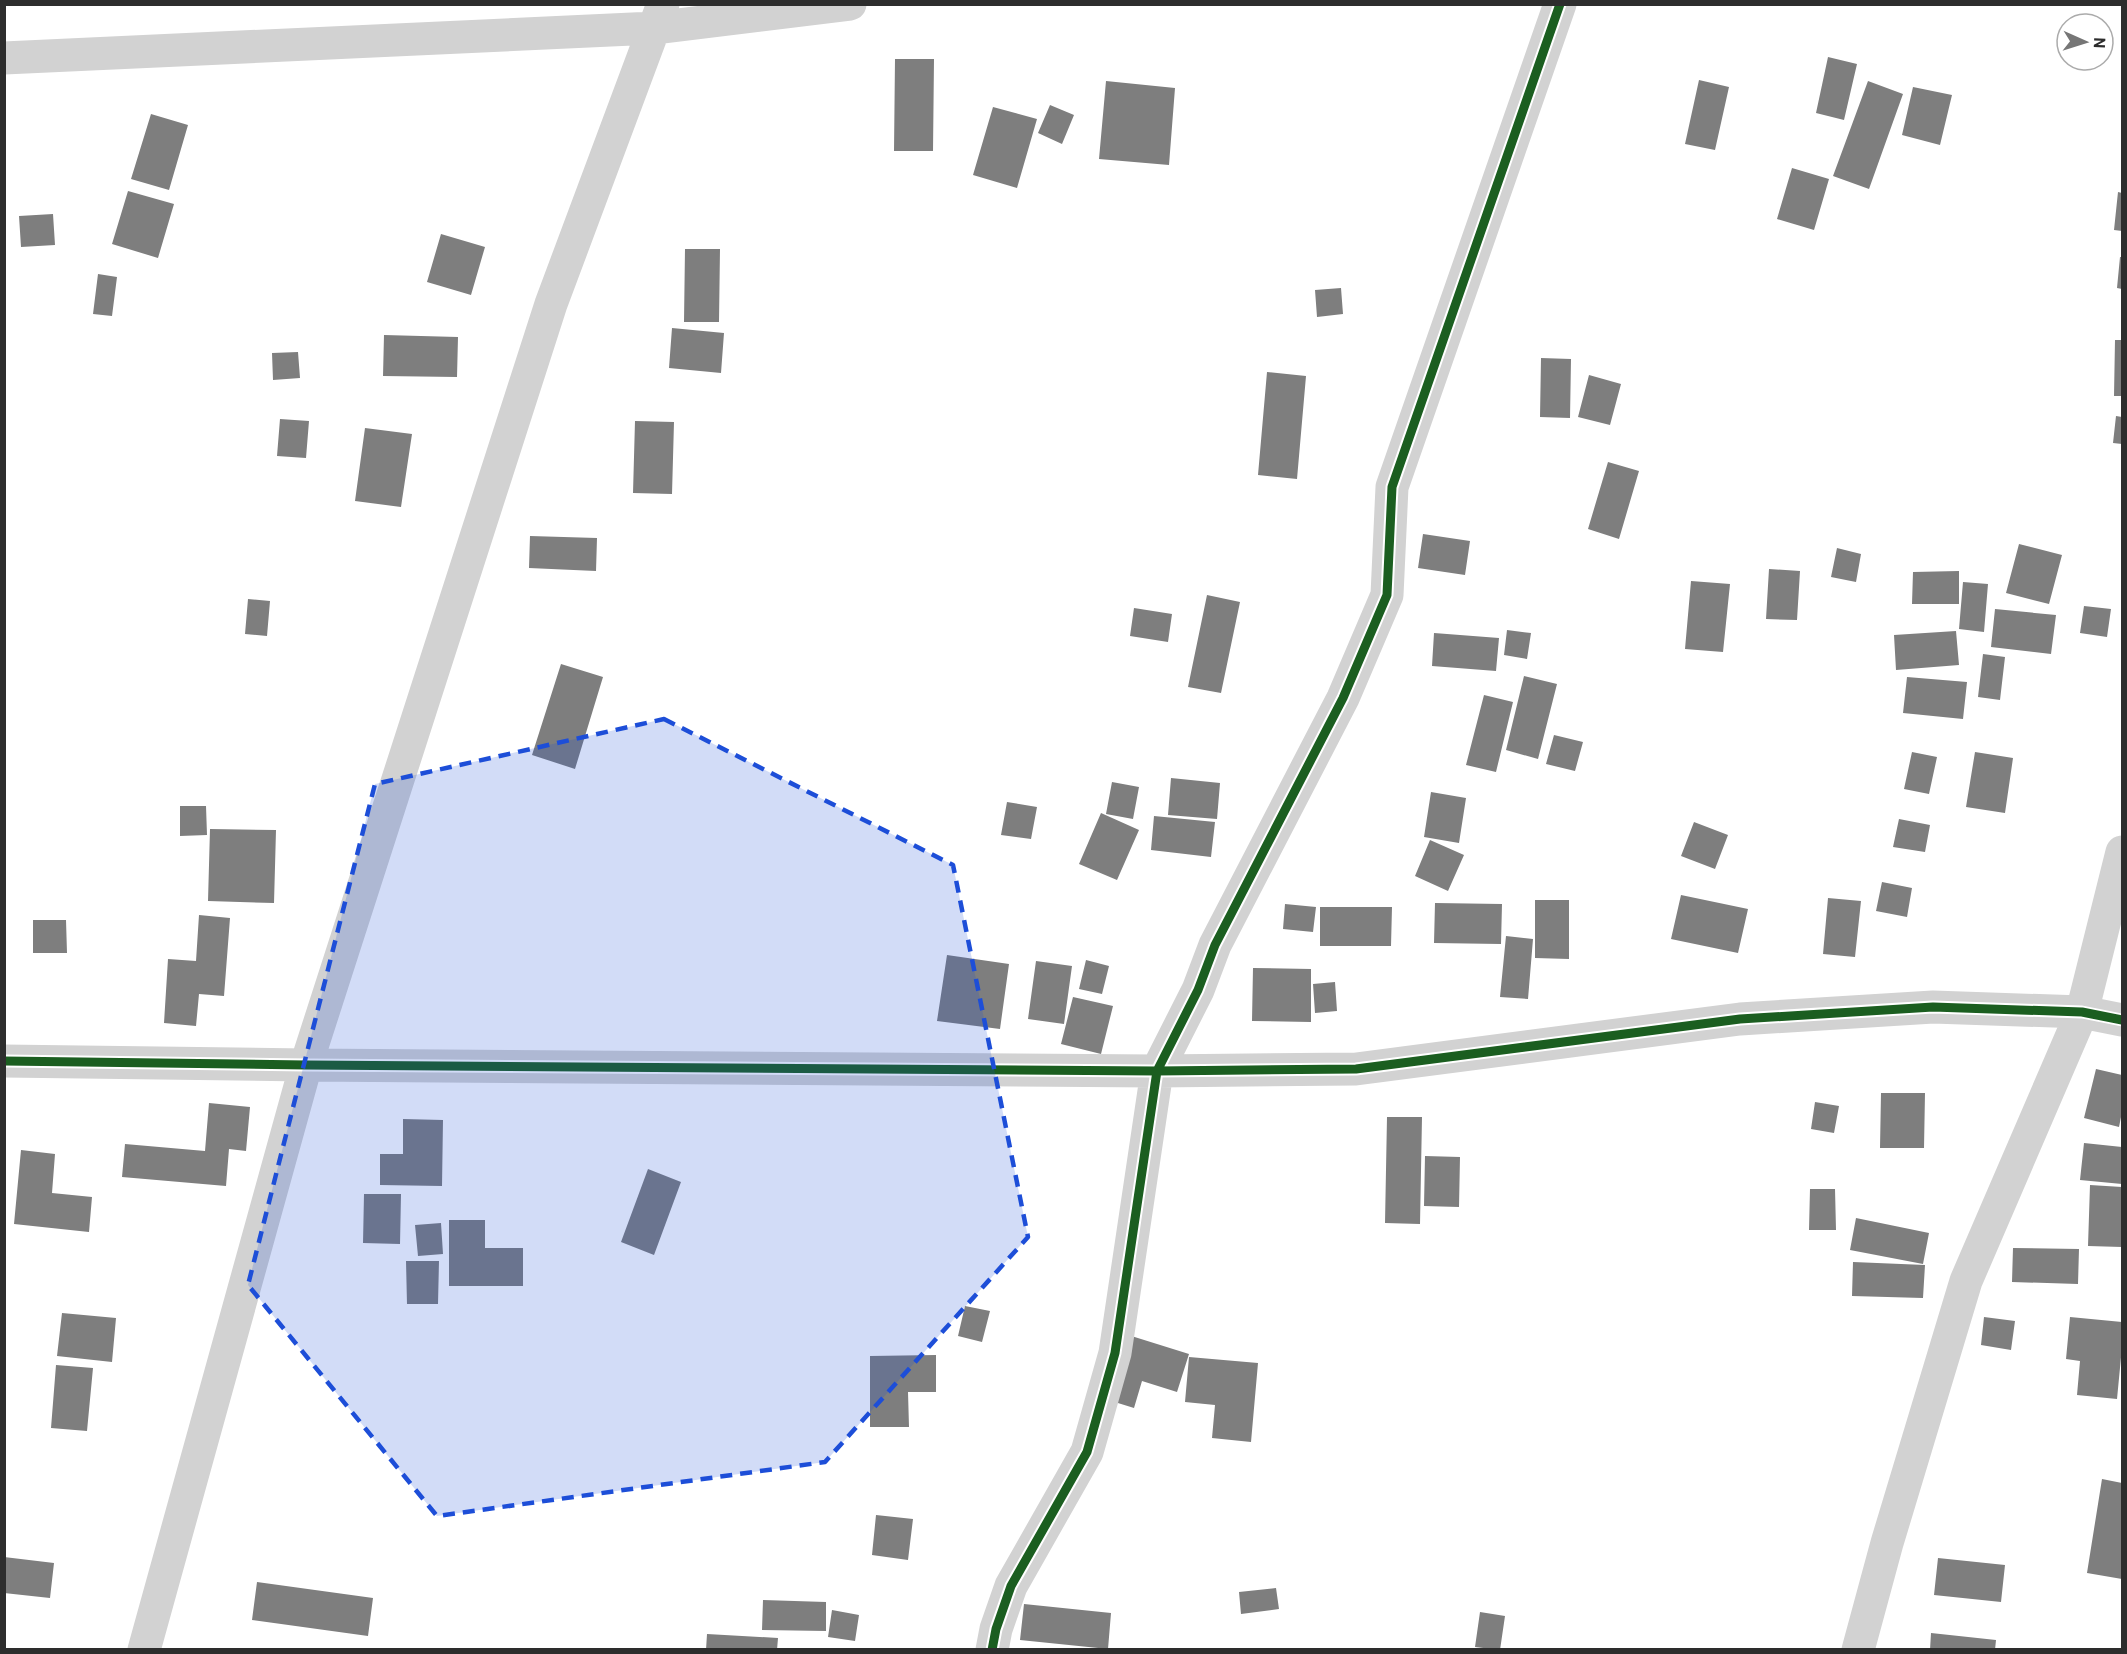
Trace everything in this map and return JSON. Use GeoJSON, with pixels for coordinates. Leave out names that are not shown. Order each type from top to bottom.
{"type":"FeatureCollection","features":[{"type":"Feature","properties":{"kind":"street"},"geometry":{"type":"LineString","coordinates":[[4,58],[850,4]]}},
{"type":"Feature","properties":{"kind":"street"},"geometry":{"type":"LineString","coordinates":[[992,1650],[996,1629],[1011,1586],[1087,1452],[1115,1353],[1157,1071],[1198,990],[1215,945],[1343,698],[1387,595],[1392,487],[1560,4]]}},
{"type":"Feature","properties":{"kind":"street"},"geometry":{"type":"LineString","coordinates":[[144,1650],[306,1065],[551,304],[659,16]]}},
{"type":"Feature","properties":{"kind":"street"},"geometry":{"type":"LineString","coordinates":[[1858,1650],[1887,1543],[1966,1281],[2082,1012],[2122,852]]}},
{"type":"Feature","properties":{"kind":"street"},"geometry":{"type":"LineString","coordinates":[[4,1061],[1157,1071],[1356,1069],[1751,1018],[1933,1007],[2082,1012],[2122,1020]]}},
{"type":"Feature","properties":{"kind":"highlighted area"},"geometry":{"type":"Polygon","coordinates":[[[664,719],[953,865],[1028,1237],[825,1462],[437,1516],[248,1285],[375,784],[664,719]]]}},
{"type":"Feature","properties":{"kind":"building"},"geometry":{"type":"Polygon","coordinates":[[[1828,57],[1857,64],[1844,120],[1816,113],[1828,57]]]}},
{"type":"Feature","properties":{"kind":"building"},"geometry":{"type":"Polygon","coordinates":[[[895,59],[934,59],[933,151],[894,151],[895,59]]]}},
{"type":"Feature","properties":{"kind":"building"},"geometry":{"type":"Polygon","coordinates":[[[1699,80],[1729,87],[1715,150],[1685,144],[1699,80]]]}},
{"type":"Feature","properties":{"kind":"building"},"geometry":{"type":"Polygon","coordinates":[[[1106,81],[1175,88],[1169,165],[1099,159],[1106,81]]]}},
{"type":"Feature","properties":{"kind":"building"},"geometry":{"type":"Polygon","coordinates":[[[1868,81],[1903,94],[1869,189],[1833,176],[1868,81]]]}},
{"type":"Feature","properties":{"kind":"building"},"geometry":{"type":"Polygon","coordinates":[[[1913,87],[1952,95],[1940,145],[1902,135],[1913,87]]]}},
{"type":"Feature","properties":{"kind":"building"},"geometry":{"type":"Polygon","coordinates":[[[1050,105],[1074,115],[1062,144],[1038,133],[1050,105]]]}},
{"type":"Feature","properties":{"kind":"building"},"geometry":{"type":"Polygon","coordinates":[[[993,107],[1037,119],[1017,188],[973,175],[993,107]]]}},
{"type":"Feature","properties":{"kind":"building"},"geometry":{"type":"Polygon","coordinates":[[[151,114],[188,125],[169,190],[131,179],[151,114]]]}},
{"type":"Feature","properties":{"kind":"building"},"geometry":{"type":"Polygon","coordinates":[[[1792,168],[1829,179],[1814,230],[1777,219],[1792,168]]]}},
{"type":"Feature","properties":{"kind":"building"},"geometry":{"type":"Polygon","coordinates":[[[128,191],[174,204],[158,258],[112,244],[128,191]]]}},
{"type":"Feature","properties":{"kind":"building"},"geometry":{"type":"Polygon","coordinates":[[[2118,192],[2122,193],[2122,231],[2114,230],[2118,192]]]}},
{"type":"Feature","properties":{"kind":"building"},"geometry":{"type":"Polygon","coordinates":[[[53,214],[55,245],[21,247],[19,216],[53,214]]]}},
{"type":"Feature","properties":{"kind":"building"},"geometry":{"type":"Polygon","coordinates":[[[441,234],[485,247],[471,295],[427,282],[441,234]]]}},
{"type":"Feature","properties":{"kind":"building"},"geometry":{"type":"Polygon","coordinates":[[[685,249],[720,249],[719,322],[684,322],[685,249]]]}},
{"type":"Feature","properties":{"kind":"building"},"geometry":{"type":"Polygon","coordinates":[[[2120,257],[2122,257],[2122,289],[2117,288],[2120,257]]]}},
{"type":"Feature","properties":{"kind":"building"},"geometry":{"type":"Polygon","coordinates":[[[98,274],[117,277],[112,316],[93,314],[98,274]]]}},
{"type":"Feature","properties":{"kind":"building"},"geometry":{"type":"Polygon","coordinates":[[[1341,288],[1343,314],[1317,317],[1315,290],[1341,288]]]}},
{"type":"Feature","properties":{"kind":"building"},"geometry":{"type":"Polygon","coordinates":[[[672,328],[724,333],[721,373],[669,368],[672,328]]]}},
{"type":"Feature","properties":{"kind":"building"},"geometry":{"type":"Polygon","coordinates":[[[384,335],[458,337],[457,377],[383,376],[384,335]]]}},
{"type":"Feature","properties":{"kind":"building"},"geometry":{"type":"Polygon","coordinates":[[[2115,340],[2122,340],[2122,396],[2114,396],[2115,340]]]}},
{"type":"Feature","properties":{"kind":"building"},"geometry":{"type":"Polygon","coordinates":[[[298,352],[300,378],[273,380],[272,353],[298,352]]]}},
{"type":"Feature","properties":{"kind":"building"},"geometry":{"type":"Polygon","coordinates":[[[1541,358],[1571,359],[1570,418],[1540,417],[1541,358]]]}},
{"type":"Feature","properties":{"kind":"building"},"geometry":{"type":"Polygon","coordinates":[[[1267,372],[1306,376],[1297,479],[1258,475],[1267,372]]]}},
{"type":"Feature","properties":{"kind":"building"},"geometry":{"type":"Polygon","coordinates":[[[1589,375],[1621,384],[1610,425],[1578,417],[1589,375]]]}},
{"type":"Feature","properties":{"kind":"building"},"geometry":{"type":"Polygon","coordinates":[[[2116,416],[2122,417],[2122,444],[2113,443],[2116,416]]]}},
{"type":"Feature","properties":{"kind":"building"},"geometry":{"type":"Polygon","coordinates":[[[280,419],[309,421],[306,458],[277,456],[280,419]]]}},
{"type":"Feature","properties":{"kind":"building"},"geometry":{"type":"Polygon","coordinates":[[[635,421],[674,422],[672,494],[633,493],[635,421]]]}},
{"type":"Feature","properties":{"kind":"building"},"geometry":{"type":"Polygon","coordinates":[[[365,428],[412,434],[401,507],[355,501],[365,428]]]}},
{"type":"Feature","properties":{"kind":"building"},"geometry":{"type":"Polygon","coordinates":[[[1608,462],[1639,471],[1619,539],[1588,529],[1608,462]]]}},
{"type":"Feature","properties":{"kind":"building"},"geometry":{"type":"Polygon","coordinates":[[[1423,534],[1470,541],[1465,575],[1418,568],[1423,534]]]}},
{"type":"Feature","properties":{"kind":"building"},"geometry":{"type":"Polygon","coordinates":[[[530,536],[597,538],[596,571],[529,568],[530,536]]]}},
{"type":"Feature","properties":{"kind":"building"},"geometry":{"type":"Polygon","coordinates":[[[2019,544],[2062,555],[2049,604],[2006,593],[2019,544]]]}},
{"type":"Feature","properties":{"kind":"building"},"geometry":{"type":"Polygon","coordinates":[[[1837,548],[1861,554],[1856,582],[1831,577],[1837,548]]]}},
{"type":"Feature","properties":{"kind":"building"},"geometry":{"type":"Polygon","coordinates":[[[1769,569],[1800,571],[1797,620],[1766,619],[1769,569]]]}},
{"type":"Feature","properties":{"kind":"building"},"geometry":{"type":"Polygon","coordinates":[[[1959,571],[1959,604],[1912,604],[1913,572],[1959,571]]]}},
{"type":"Feature","properties":{"kind":"building"},"geometry":{"type":"Polygon","coordinates":[[[1691,581],[1730,584],[1723,652],[1685,649],[1691,581]]]}},
{"type":"Feature","properties":{"kind":"building"},"geometry":{"type":"Polygon","coordinates":[[[1963,582],[1988,584],[1984,632],[1959,629],[1963,582]]]}},
{"type":"Feature","properties":{"kind":"building"},"geometry":{"type":"Polygon","coordinates":[[[1207,595],[1240,602],[1221,693],[1188,687],[1207,595]]]}},
{"type":"Feature","properties":{"kind":"building"},"geometry":{"type":"Polygon","coordinates":[[[248,599],[270,601],[267,636],[245,634],[248,599]]]}},
{"type":"Feature","properties":{"kind":"building"},"geometry":{"type":"Polygon","coordinates":[[[2084,606],[2111,609],[2107,637],[2080,633],[2084,606]]]}},
{"type":"Feature","properties":{"kind":"building"},"geometry":{"type":"Polygon","coordinates":[[[1134,608],[1172,614],[1168,642],[1130,636],[1134,608]]]}},
{"type":"Feature","properties":{"kind":"building"},"geometry":{"type":"Polygon","coordinates":[[[1995,609],[2056,615],[2051,654],[1991,647],[1995,609]]]}},
{"type":"Feature","properties":{"kind":"building"},"geometry":{"type":"Polygon","coordinates":[[[1507,630],[1531,633],[1527,659],[1504,655],[1507,630]]]}},
{"type":"Feature","properties":{"kind":"building"},"geometry":{"type":"Polygon","coordinates":[[[1956,631],[1959,665],[1896,670],[1894,635],[1956,631]]]}},
{"type":"Feature","properties":{"kind":"building"},"geometry":{"type":"Polygon","coordinates":[[[1434,633],[1499,638],[1496,671],[1432,666],[1434,633]]]}},
{"type":"Feature","properties":{"kind":"building"},"geometry":{"type":"Polygon","coordinates":[[[1983,654],[2005,657],[2000,700],[1978,697],[1983,654]]]}},
{"type":"Feature","properties":{"kind":"building"},"geometry":{"type":"Polygon","coordinates":[[[561,664],[603,677],[575,769],[532,755],[561,664]]]}},
{"type":"Feature","properties":{"kind":"building"},"geometry":{"type":"Polygon","coordinates":[[[1524,676],[1557,684],[1538,759],[1506,750],[1524,676]]]}},
{"type":"Feature","properties":{"kind":"building"},"geometry":{"type":"Polygon","coordinates":[[[1907,677],[1967,682],[1963,719],[1903,713],[1907,677]]]}},
{"type":"Feature","properties":{"kind":"building"},"geometry":{"type":"Polygon","coordinates":[[[1484,695],[1513,702],[1496,772],[1466,765],[1484,695]]]}},
{"type":"Feature","properties":{"kind":"building"},"geometry":{"type":"Polygon","coordinates":[[[1554,735],[1583,742],[1575,771],[1546,764],[1554,735]]]}},
{"type":"Feature","properties":{"kind":"building"},"geometry":{"type":"Polygon","coordinates":[[[1912,752],[1937,757],[1929,794],[1904,789],[1912,752]]]}},
{"type":"Feature","properties":{"kind":"building"},"geometry":{"type":"Polygon","coordinates":[[[1975,752],[2013,758],[2005,813],[1966,807],[1975,752]]]}},
{"type":"Feature","properties":{"kind":"building"},"geometry":{"type":"Polygon","coordinates":[[[1171,778],[1220,783],[1217,819],[1168,815],[1171,778]]]}},
{"type":"Feature","properties":{"kind":"building"},"geometry":{"type":"Polygon","coordinates":[[[1112,782],[1139,787],[1133,819],[1106,814],[1112,782]]]}},
{"type":"Feature","properties":{"kind":"building"},"geometry":{"type":"Polygon","coordinates":[[[1431,792],[1466,798],[1459,843],[1424,837],[1431,792]]]}},
{"type":"Feature","properties":{"kind":"building"},"geometry":{"type":"Polygon","coordinates":[[[1007,802],[1037,807],[1031,839],[1001,835],[1007,802]]]}},
{"type":"Feature","properties":{"kind":"building"},"geometry":{"type":"Polygon","coordinates":[[[180,806],[206,806],[207,835],[180,836],[180,806]]]}},
{"type":"Feature","properties":{"kind":"building"},"geometry":{"type":"Polygon","coordinates":[[[1101,813],[1139,830],[1117,880],[1079,864],[1101,813]]]}},
{"type":"Feature","properties":{"kind":"building"},"geometry":{"type":"Polygon","coordinates":[[[1154,816],[1215,822],[1211,857],[1151,850],[1154,816]]]}},
{"type":"Feature","properties":{"kind":"building"},"geometry":{"type":"Polygon","coordinates":[[[1899,819],[1930,825],[1925,852],[1893,847],[1899,819]]]}},
{"type":"Feature","properties":{"kind":"building"},"geometry":{"type":"Polygon","coordinates":[[[1694,822],[1728,835],[1715,869],[1681,856],[1694,822]]]}},
{"type":"Feature","properties":{"kind":"building"},"geometry":{"type":"Polygon","coordinates":[[[210,829],[276,830],[274,903],[208,901],[210,829]]]}},
{"type":"Feature","properties":{"kind":"building"},"geometry":{"type":"Polygon","coordinates":[[[1430,840],[1464,855],[1448,891],[1415,876],[1430,840]]]}},
{"type":"Feature","properties":{"kind":"building"},"geometry":{"type":"Polygon","coordinates":[[[1882,882],[1912,888],[1907,917],[1876,911],[1882,882]]]}},
{"type":"Feature","properties":{"kind":"building"},"geometry":{"type":"Polygon","coordinates":[[[1681,895],[1748,909],[1738,953],[1671,939],[1681,895]]]}},
{"type":"Feature","properties":{"kind":"building"},"geometry":{"type":"Polygon","coordinates":[[[1828,898],[1861,901],[1855,957],[1823,954],[1828,898]]]}},
{"type":"Feature","properties":{"kind":"building"},"geometry":{"type":"Polygon","coordinates":[[[1535,900],[1569,900],[1569,959],[1535,958],[1535,900]]]}},
{"type":"Feature","properties":{"kind":"building"},"geometry":{"type":"Polygon","coordinates":[[[1435,903],[1502,904],[1501,944],[1434,943],[1435,903]]]}},
{"type":"Feature","properties":{"kind":"building"},"geometry":{"type":"Polygon","coordinates":[[[1285,904],[1316,907],[1313,932],[1283,929],[1285,904]]]}},
{"type":"Feature","properties":{"kind":"building"},"geometry":{"type":"Polygon","coordinates":[[[1320,907],[1392,907],[1391,946],[1320,946],[1320,907]]]}},
{"type":"Feature","properties":{"kind":"building"},"geometry":{"type":"Polygon","coordinates":[[[199,915],[230,918],[224,996],[199,994],[196,1026],[164,1023],[168,959],[196,961],[199,915]]]}},
{"type":"Feature","properties":{"kind":"building"},"geometry":{"type":"Polygon","coordinates":[[[33,920],[66,920],[67,953],[33,953],[33,920]]]}},
{"type":"Feature","properties":{"kind":"building"},"geometry":{"type":"Polygon","coordinates":[[[1506,936],[1533,939],[1528,999],[1500,997],[1506,936]]]}},
{"type":"Feature","properties":{"kind":"building"},"geometry":{"type":"Polygon","coordinates":[[[947,955],[1009,964],[1000,1029],[937,1021],[947,955]]]}},
{"type":"Feature","properties":{"kind":"building"},"geometry":{"type":"Polygon","coordinates":[[[1086,960],[1109,966],[1102,994],[1079,989],[1086,960]]]}},
{"type":"Feature","properties":{"kind":"building"},"geometry":{"type":"Polygon","coordinates":[[[1036,961],[1072,966],[1064,1024],[1028,1019],[1036,961]]]}},
{"type":"Feature","properties":{"kind":"building"},"geometry":{"type":"Polygon","coordinates":[[[1253,968],[1311,969],[1311,1022],[1252,1021],[1253,968]]]}},
{"type":"Feature","properties":{"kind":"building"},"geometry":{"type":"Polygon","coordinates":[[[1335,982],[1337,1011],[1315,1013],[1313,984],[1335,982]]]}},
{"type":"Feature","properties":{"kind":"building"},"geometry":{"type":"Polygon","coordinates":[[[1073,997],[1113,1006],[1101,1054],[1061,1044],[1073,997]]]}},
{"type":"Feature","properties":{"kind":"building"},"geometry":{"type":"Polygon","coordinates":[[[2096,1069],[2122,1075],[2122,1112],[2119,1127],[2084,1118],[2096,1069]]]}},
{"type":"Feature","properties":{"kind":"building"},"geometry":{"type":"Polygon","coordinates":[[[1881,1093],[1925,1093],[1924,1148],[1880,1148],[1881,1093]]]}},
{"type":"Feature","properties":{"kind":"building"},"geometry":{"type":"Polygon","coordinates":[[[1815,1102],[1839,1106],[1834,1133],[1811,1129],[1815,1102]]]}},
{"type":"Feature","properties":{"kind":"building"},"geometry":{"type":"Polygon","coordinates":[[[209,1103],[250,1107],[246,1151],[229,1149],[226,1186],[122,1177],[125,1144],[205,1151],[209,1103]]]}},
{"type":"Feature","properties":{"kind":"building"},"geometry":{"type":"Polygon","coordinates":[[[1387,1117],[1422,1117],[1420,1224],[1385,1223],[1387,1117]]]}},
{"type":"Feature","properties":{"kind":"building"},"geometry":{"type":"Polygon","coordinates":[[[403,1119],[443,1120],[442,1186],[380,1185],[380,1154],[403,1154],[403,1119]]]}},
{"type":"Feature","properties":{"kind":"building"},"geometry":{"type":"Polygon","coordinates":[[[2084,1143],[2122,1147],[2122,1184],[2080,1180],[2084,1143]]]}},
{"type":"Feature","properties":{"kind":"building"},"geometry":{"type":"Polygon","coordinates":[[[21,1150],[55,1154],[52,1193],[92,1197],[89,1232],[14,1224],[21,1150]]]}},
{"type":"Feature","properties":{"kind":"building"},"geometry":{"type":"Polygon","coordinates":[[[1425,1156],[1460,1157],[1459,1207],[1424,1206],[1425,1156]]]}},
{"type":"Feature","properties":{"kind":"building"},"geometry":{"type":"Polygon","coordinates":[[[648,1169],[681,1182],[654,1255],[621,1242],[648,1169]]]}},
{"type":"Feature","properties":{"kind":"building"},"geometry":{"type":"Polygon","coordinates":[[[2090,1185],[2122,1187],[2122,1247],[2088,1246],[2090,1185]]]}},
{"type":"Feature","properties":{"kind":"building"},"geometry":{"type":"Polygon","coordinates":[[[1810,1189],[1835,1189],[1836,1230],[1809,1230],[1810,1189]]]}},
{"type":"Feature","properties":{"kind":"building"},"geometry":{"type":"Polygon","coordinates":[[[364,1194],[401,1194],[400,1244],[363,1243],[364,1194]]]}},
{"type":"Feature","properties":{"kind":"building"},"geometry":{"type":"Polygon","coordinates":[[[1856,1218],[1929,1233],[1923,1264],[1850,1250],[1856,1218]]]}},
{"type":"Feature","properties":{"kind":"building"},"geometry":{"type":"Polygon","coordinates":[[[449,1220],[485,1220],[485,1248],[523,1248],[523,1286],[449,1286],[449,1220]]]}},
{"type":"Feature","properties":{"kind":"building"},"geometry":{"type":"Polygon","coordinates":[[[441,1223],[443,1254],[418,1256],[415,1225],[441,1223]]]}},
{"type":"Feature","properties":{"kind":"building"},"geometry":{"type":"Polygon","coordinates":[[[2013,1248],[2079,1249],[2078,1284],[2012,1282],[2013,1248]]]}},
{"type":"Feature","properties":{"kind":"building"},"geometry":{"type":"Polygon","coordinates":[[[406,1261],[439,1261],[438,1304],[407,1304],[406,1261]]]}},
{"type":"Feature","properties":{"kind":"building"},"geometry":{"type":"Polygon","coordinates":[[[1853,1262],[1925,1265],[1923,1298],[1852,1296],[1853,1262]]]}},
{"type":"Feature","properties":{"kind":"building"},"geometry":{"type":"Polygon","coordinates":[[[965,1306],[990,1311],[982,1342],[958,1336],[965,1306]]]}},
{"type":"Feature","properties":{"kind":"building"},"geometry":{"type":"Polygon","coordinates":[[[62,1313],[116,1318],[112,1362],[57,1356],[62,1313]]]}},
{"type":"Feature","properties":{"kind":"building"},"geometry":{"type":"Polygon","coordinates":[[[1984,1317],[2015,1321],[2011,1350],[1981,1345],[1984,1317]]]}},
{"type":"Feature","properties":{"kind":"building"},"geometry":{"type":"Polygon","coordinates":[[[2070,1317],[2122,1322],[2117,1399],[2077,1395],[2080,1361],[2066,1359],[2070,1317]]]}},
{"type":"Feature","properties":{"kind":"building"},"geometry":{"type":"Polygon","coordinates":[[[1125,1334],[1189,1354],[1177,1392],[1142,1381],[1134,1408],[1105,1399],[1125,1334]]]}},
{"type":"Feature","properties":{"kind":"building"},"geometry":{"type":"Polygon","coordinates":[[[936,1355],[936,1392],[908,1392],[909,1427],[870,1427],[870,1356],[936,1355]]]}},
{"type":"Feature","properties":{"kind":"building"},"geometry":{"type":"Polygon","coordinates":[[[1189,1357],[1258,1363],[1251,1442],[1212,1438],[1215,1405],[1185,1402],[1189,1357]]]}},
{"type":"Feature","properties":{"kind":"building"},"geometry":{"type":"Polygon","coordinates":[[[56,1365],[93,1368],[87,1431],[51,1428],[56,1365]]]}},
{"type":"Feature","properties":{"kind":"building"},"geometry":{"type":"Polygon","coordinates":[[[2102,1479],[2122,1483],[2122,1579],[2087,1573],[2102,1479]]]}},
{"type":"Feature","properties":{"kind":"building"},"geometry":{"type":"Polygon","coordinates":[[[876,1515],[913,1519],[908,1560],[872,1555],[876,1515]]]}},
{"type":"Feature","properties":{"kind":"building"},"geometry":{"type":"Polygon","coordinates":[[[4,1557],[54,1563],[50,1598],[4,1593],[4,1557]]]}},
{"type":"Feature","properties":{"kind":"building"},"geometry":{"type":"Polygon","coordinates":[[[1938,1558],[2005,1565],[2001,1602],[1934,1595],[1938,1558]]]}},
{"type":"Feature","properties":{"kind":"building"},"geometry":{"type":"Polygon","coordinates":[[[257,1582],[373,1598],[368,1636],[252,1620],[257,1582]]]}},
{"type":"Feature","properties":{"kind":"building"},"geometry":{"type":"Polygon","coordinates":[[[1276,1588],[1279,1609],[1241,1614],[1239,1592],[1276,1588]]]}},
{"type":"Feature","properties":{"kind":"building"},"geometry":{"type":"Polygon","coordinates":[[[763,1600],[826,1602],[826,1631],[762,1630],[763,1600]]]}},
{"type":"Feature","properties":{"kind":"building"},"geometry":{"type":"Polygon","coordinates":[[[1024,1604],[1111,1613],[1108,1649],[1020,1640],[1024,1604]]]}},
{"type":"Feature","properties":{"kind":"building"},"geometry":{"type":"Polygon","coordinates":[[[832,1610],[859,1615],[855,1641],[828,1637],[832,1610]]]}},
{"type":"Feature","properties":{"kind":"building"},"geometry":{"type":"Polygon","coordinates":[[[1480,1612],[1505,1616],[1500,1650],[1475,1647],[1480,1612]]]}},
{"type":"Feature","properties":{"kind":"building"},"geometry":{"type":"Polygon","coordinates":[[[1931,1633],[1996,1640],[1995,1650],[1930,1650],[1931,1633]]]}},
{"type":"Feature","properties":{"kind":"building"},"geometry":{"type":"Polygon","coordinates":[[[707,1634],[778,1638],[777,1650],[706,1650],[707,1634]]]}},
{"type":"Feature","properties":{"kind":"cycle path"},"geometry":{"type":"LineString","coordinates":[[992,1650],[996,1629],[1011,1586],[1087,1452],[1115,1353],[1157,1071],[1198,990],[1215,945],[1343,698],[1387,595],[1392,487],[1560,4]]}},
{"type":"Feature","properties":{"kind":"cycle path"},"geometry":{"type":"LineString","coordinates":[[4,1061],[1157,1071],[1356,1069],[1740,1019],[1933,1007],[2082,1012],[2122,1020]]}}]}
